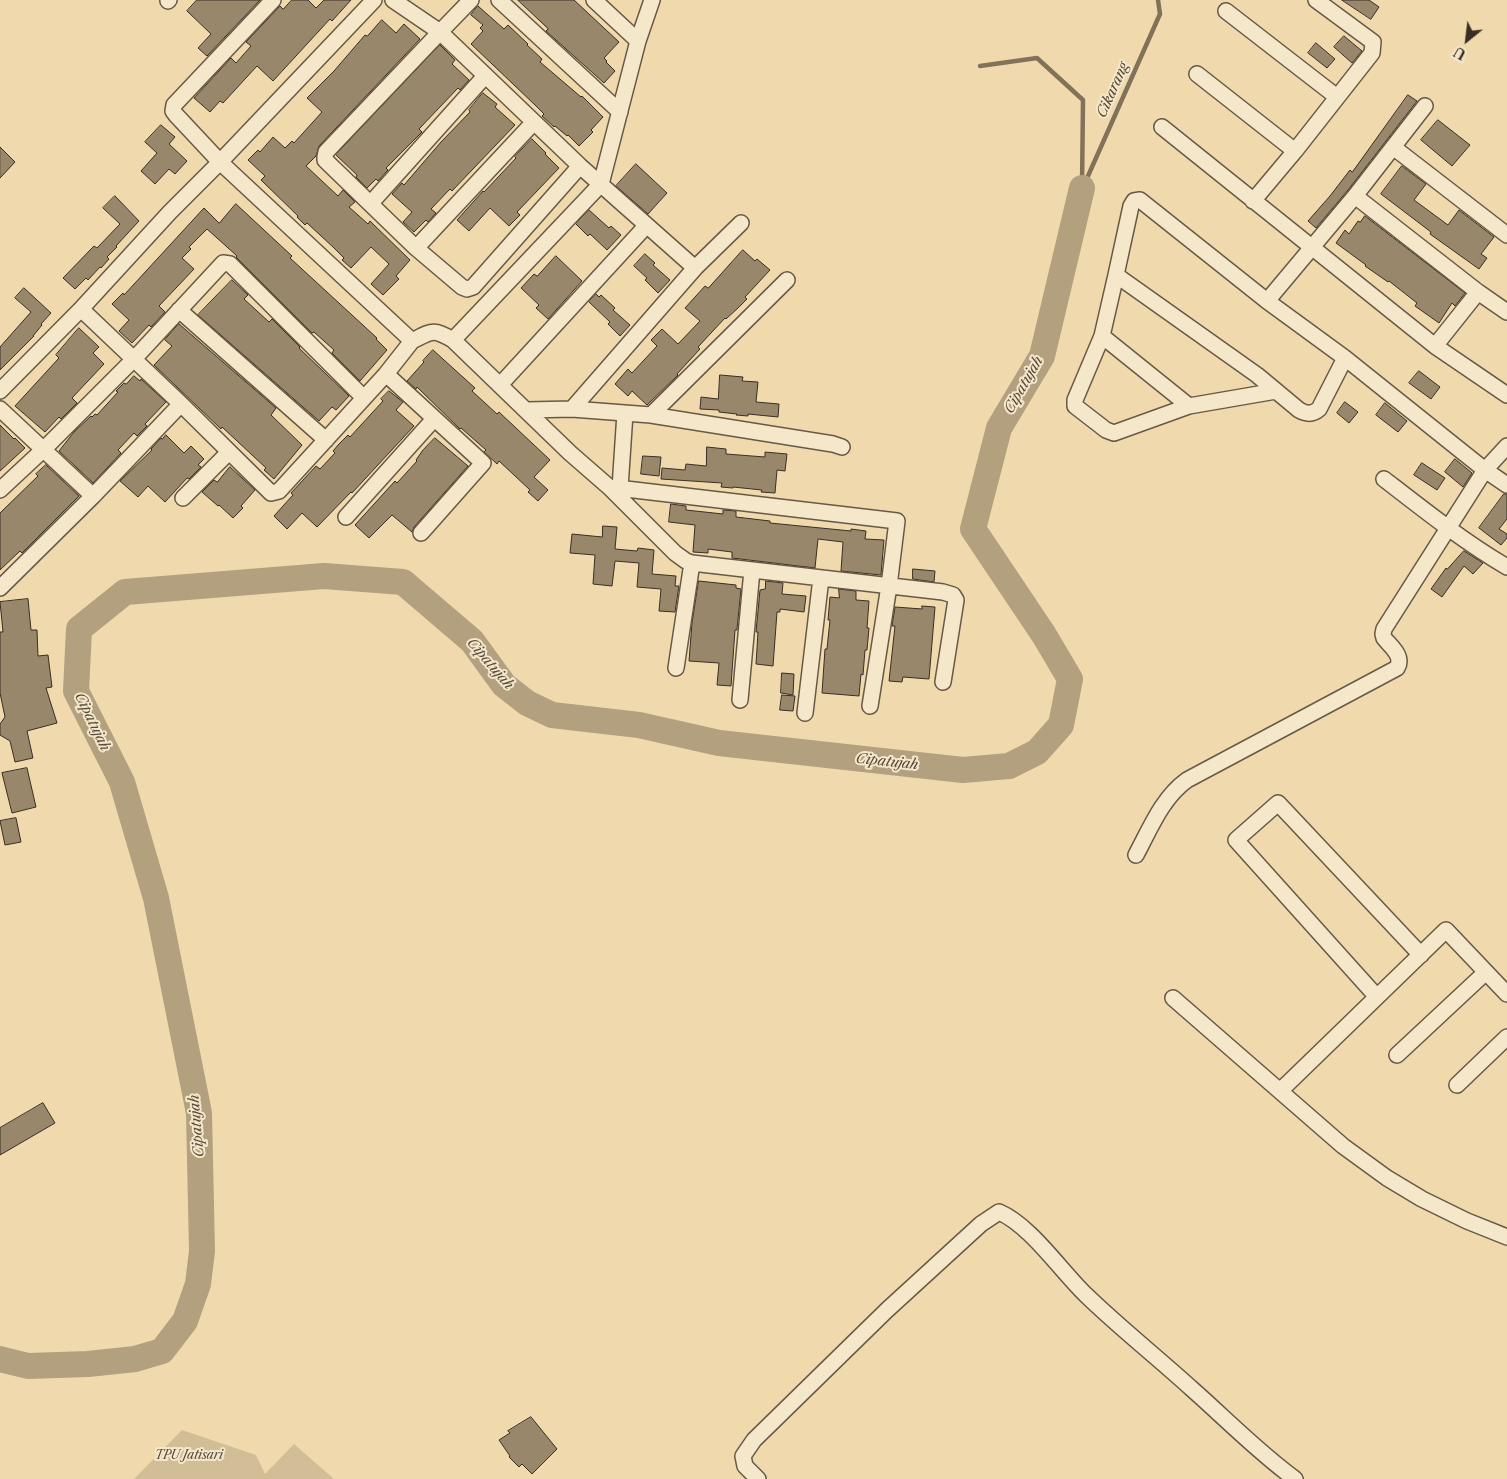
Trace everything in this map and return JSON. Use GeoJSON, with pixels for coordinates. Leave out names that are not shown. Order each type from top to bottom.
{"type":"FeatureCollection","features":[{"type":"Feature","properties":{"kind":"street"},"geometry":{"type":"LineString","coordinates":[[273,0],[174,106],[173,111],[220,162],[412,341]]}},
{"type":"Feature","properties":{"kind":"street"},"geometry":{"type":"LineString","coordinates":[[393,0],[440,32],[580,166],[695,268]]}},
{"type":"Feature","properties":{"kind":"street"},"geometry":{"type":"LineString","coordinates":[[471,0],[325,154],[327,162],[416,248],[462,288],[470,289],[580,166]]}},
{"type":"Feature","properties":{"kind":"street"},"geometry":{"type":"LineString","coordinates":[[499,0],[620,112]]}},
{"type":"Feature","properties":{"kind":"street"},"geometry":{"type":"LineString","coordinates":[[594,0],[638,41]]}},
{"type":"Feature","properties":{"kind":"street"},"geometry":{"type":"LineString","coordinates":[[453,340],[601,184],[638,41],[652,0]]}},
{"type":"Feature","properties":{"kind":"street"},"geometry":{"type":"LineString","coordinates":[[1253,201],[1372,53],[1373,42],[1316,0]]}},
{"type":"Feature","properties":{"kind":"street"},"geometry":{"type":"LineString","coordinates":[[0,391],[81,309],[170,212],[220,162],[372,1]]}},
{"type":"Feature","properties":{"kind":"street"},"geometry":{"type":"LineString","coordinates":[[1226,11],[1337,97]]}},
{"type":"Feature","properties":{"kind":"street"},"geometry":{"type":"LineString","coordinates":[[1197,74],[1294,151]]}},
{"type":"Feature","properties":{"kind":"street"},"geometry":{"type":"LineString","coordinates":[[371,203],[484,76]]}},
{"type":"Feature","properties":{"kind":"street"},"geometry":{"type":"LineString","coordinates":[[1267,301],[1355,196],[1425,106]]}},
{"type":"Feature","properties":{"kind":"street"},"geometry":{"type":"LineString","coordinates":[[416,248],[534,122]]}},
{"type":"Feature","properties":{"kind":"street"},"geometry":{"type":"LineString","coordinates":[[1162,127],[1435,346],[1507,395]]}},
{"type":"Feature","properties":{"kind":"street"},"geometry":{"type":"LineString","coordinates":[[1393,147],[1507,234]]}},
{"type":"Feature","properties":{"kind":"street"},"geometry":{"type":"LineString","coordinates":[[1355,196],[1478,292],[1507,312]]}},
{"type":"Feature","properties":{"kind":"street"},"geometry":{"type":"LineString","coordinates":[[1276,391],[1189,406],[1114,433],[1106,430],[1075,406],[1075,400],[1102,336],[1131,206],[1134,201],[1140,200],[1267,301],[1344,358],[1485,470],[1507,485]]}},
{"type":"Feature","properties":{"kind":"street"},"geometry":{"type":"LineString","coordinates":[[572,409],[695,268],[741,223]]}},
{"type":"Feature","properties":{"kind":"street"},"geometry":{"type":"LineString","coordinates":[[500,385],[646,226]]}},
{"type":"Feature","properties":{"kind":"street"},"geometry":{"type":"LineString","coordinates":[[0,490],[134,359],[220,265],[227,262],[363,397]]}},
{"type":"Feature","properties":{"kind":"street"},"geometry":{"type":"LineString","coordinates":[[1116,275],[1257,376],[1299,410],[1309,414],[1319,409],[1344,358]]}},
{"type":"Feature","properties":{"kind":"street"},"geometry":{"type":"LineString","coordinates":[[651,415],[786,280]]}},
{"type":"Feature","properties":{"kind":"street"},"geometry":{"type":"LineString","coordinates":[[1435,346],[1478,292]]}},
{"type":"Feature","properties":{"kind":"street"},"geometry":{"type":"LineString","coordinates":[[81,309],[181,404],[268,491],[273,493],[279,491],[326,440],[363,397],[386,374],[412,341],[434,332],[442,333],[453,340],[570,453],[614,488],[675,553],[686,561],[951,594],[956,600],[943,682]]}},
{"type":"Feature","properties":{"kind":"street"},"geometry":{"type":"LineString","coordinates":[[179,310],[326,440]]}},
{"type":"Feature","properties":{"kind":"street"},"geometry":{"type":"LineString","coordinates":[[1102,336],[1189,406]]}},
{"type":"Feature","properties":{"kind":"street"},"geometry":{"type":"LineString","coordinates":[[386,374],[483,463],[421,533]]}},
{"type":"Feature","properties":{"kind":"street"},"geometry":{"type":"LineString","coordinates":[[0,588],[93,496],[181,404]]}},
{"type":"Feature","properties":{"kind":"street"},"geometry":{"type":"LineString","coordinates":[[0,409],[93,496]]}},
{"type":"Feature","properties":{"kind":"street"},"geometry":{"type":"LineString","coordinates":[[527,410],[572,409],[651,415],[842,447]]}},
{"type":"Feature","properties":{"kind":"street"},"geometry":{"type":"LineString","coordinates":[[614,488],[625,413]]}},
{"type":"Feature","properties":{"kind":"street"},"geometry":{"type":"LineString","coordinates":[[346,517],[434,419]]}},
{"type":"Feature","properties":{"kind":"street"},"geometry":{"type":"LineString","coordinates":[[1136,855],[1165,802],[1180,785],[1397,668],[1400,662],[1399,657],[1384,638],[1383,631],[1485,470],[1507,446]]}},
{"type":"Feature","properties":{"kind":"street"},"geometry":{"type":"LineString","coordinates":[[183,498],[229,452]]}},
{"type":"Feature","properties":{"kind":"street"},"geometry":{"type":"LineString","coordinates":[[1384,479],[1447,528],[1507,567]]}},
{"type":"Feature","properties":{"kind":"street"},"geometry":{"type":"LineString","coordinates":[[614,488],[897,521],[890,586],[870,706]]}},
{"type":"Feature","properties":{"kind":"street"},"geometry":{"type":"LineString","coordinates":[[676,668],[692,563]]}},
{"type":"Feature","properties":{"kind":"street"},"geometry":{"type":"LineString","coordinates":[[740,700],[752,570]]}},
{"type":"Feature","properties":{"kind":"street"},"geometry":{"type":"LineString","coordinates":[[805,713],[821,578]]}},
{"type":"Feature","properties":{"kind":"street"},"geometry":{"type":"LineString","coordinates":[[1377,997],[1236,840],[1278,803],[1421,955]]}},
{"type":"Feature","properties":{"kind":"street"},"geometry":{"type":"LineString","coordinates":[[1280,1091],[1446,930],[1507,994]]}},
{"type":"Feature","properties":{"kind":"street"},"geometry":{"type":"LineString","coordinates":[[1397,1055],[1486,972]]}},
{"type":"Feature","properties":{"kind":"street"},"geometry":{"type":"LineString","coordinates":[[1173,998],[1343,1146],[1387,1178],[1422,1199],[1467,1221],[1507,1237]]}},
{"type":"Feature","properties":{"kind":"street"},"geometry":{"type":"LineString","coordinates":[[1457,1084],[1507,1037]]}},
{"type":"Feature","properties":{"kind":"street"},"geometry":{"type":"LineString","coordinates":[[758,1479],[745,1466],[743,1456],[754,1440],[887,1310],[981,1224],[999,1212],[1010,1217],[1032,1237],[1080,1290],[1114,1322],[1154,1354],[1267,1458],[1295,1479]]}},
{"type":"Feature","properties":{"kind":"green space","name":"TPU Jatisari"},"geometry":{"type":"Polygon","coordinates":[[[182,1430],[256,1455],[265,1474],[294,1444],[334,1479],[134,1479],[182,1430]]]}},
{"type":"Feature","properties":{"kind":"building"},"geometry":{"type":"Polygon","coordinates":[[[197,0],[260,0],[207,56],[198,48],[211,34],[187,11],[197,0]]]}},
{"type":"Feature","properties":{"kind":"building"},"geometry":{"type":"Polygon","coordinates":[[[292,0],[308,0],[316,8],[324,0],[351,0],[332,21],[330,19],[273,81],[257,66],[223,103],[220,101],[210,112],[194,98],[231,58],[236,63],[251,46],[246,42],[280,6],[283,9],[292,0]]]}},
{"type":"Feature","properties":{"kind":"building"},"geometry":{"type":"Polygon","coordinates":[[[518,0],[574,0],[619,42],[604,58],[615,71],[604,83],[546,31],[548,29],[518,0]]]}},
{"type":"Feature","properties":{"kind":"building"},"geometry":{"type":"Polygon","coordinates":[[[1342,0],[1369,0],[1379,7],[1371,19],[1342,0]]]}},
{"type":"Feature","properties":{"kind":"building"},"geometry":{"type":"Polygon","coordinates":[[[478,6],[504,29],[508,25],[542,59],[540,62],[582,96],[603,117],[591,130],[593,132],[579,146],[568,135],[554,127],[542,116],[544,114],[471,44],[483,31],[480,28],[483,25],[471,15],[478,6]]]}},
{"type":"Feature","properties":{"kind":"building"},"geometry":{"type":"Polygon","coordinates":[[[382,20],[396,33],[404,24],[420,39],[319,146],[316,156],[306,166],[338,196],[343,190],[355,202],[349,207],[368,224],[370,221],[410,260],[396,276],[399,279],[383,295],[371,284],[389,264],[371,247],[351,268],[342,260],[344,258],[333,247],[307,223],[305,225],[261,180],[265,176],[248,160],[258,150],[260,152],[273,137],[285,148],[292,141],[294,143],[322,112],[307,98],[334,71],[365,35],[367,36],[382,20]]]}},
{"type":"Feature","properties":{"kind":"building"},"geometry":{"type":"Polygon","coordinates":[[[1344,36],[1362,51],[1352,63],[1334,47],[1344,36]]]}},
{"type":"Feature","properties":{"kind":"building"},"geometry":{"type":"Polygon","coordinates":[[[1316,43],[1335,59],[1327,68],[1308,53],[1316,43]]]}},
{"type":"Feature","properties":{"kind":"building"},"geometry":{"type":"Polygon","coordinates":[[[440,45],[455,60],[452,64],[469,80],[460,90],[458,88],[419,129],[422,132],[386,168],[388,170],[378,181],[376,179],[367,188],[356,177],[357,175],[336,155],[440,45]]]}},
{"type":"Feature","properties":{"kind":"building"},"geometry":{"type":"Polygon","coordinates":[[[483,93],[497,104],[495,107],[515,125],[452,191],[450,189],[431,209],[436,213],[428,222],[426,220],[414,232],[403,222],[412,212],[392,194],[402,183],[404,185],[470,112],[469,110],[483,93]]]}},
{"type":"Feature","properties":{"kind":"building"},"geometry":{"type":"Polygon","coordinates":[[[1408,95],[1417,101],[1316,228],[1308,221],[1350,170],[1352,172],[1408,95]]]}},
{"type":"Feature","properties":{"kind":"building"},"geometry":{"type":"Polygon","coordinates":[[[1438,120],[1470,145],[1452,166],[1421,140],[1438,120]]]}},
{"type":"Feature","properties":{"kind":"building"},"geometry":{"type":"Polygon","coordinates":[[[161,125],[175,137],[169,144],[187,161],[175,174],[169,169],[155,184],[141,171],[157,153],[145,142],[161,125]]]}},
{"type":"Feature","properties":{"kind":"building"},"geometry":{"type":"Polygon","coordinates":[[[532,139],[559,168],[517,212],[520,215],[509,226],[490,208],[469,231],[457,220],[532,139]]]}},
{"type":"Feature","properties":{"kind":"building"},"geometry":{"type":"Polygon","coordinates":[[[0,147],[15,162],[0,178],[0,147]]]}},
{"type":"Feature","properties":{"kind":"building"},"geometry":{"type":"Polygon","coordinates":[[[636,164],[667,193],[648,214],[616,186],[636,164]]]}},
{"type":"Feature","properties":{"kind":"building"},"geometry":{"type":"Polygon","coordinates":[[[1402,166],[1426,184],[1414,200],[1448,225],[1459,210],[1494,237],[1481,254],[1487,258],[1479,269],[1430,234],[1431,232],[1381,194],[1402,166]]]}},
{"type":"Feature","properties":{"kind":"building"},"geometry":{"type":"Polygon","coordinates":[[[115,196],[139,221],[107,257],[109,259],[101,268],[88,280],[86,278],[75,289],[63,278],[94,246],[97,248],[120,224],[103,208],[115,196]]]}},
{"type":"Feature","properties":{"kind":"building"},"geometry":{"type":"Polygon","coordinates":[[[236,204],[292,256],[290,258],[377,338],[387,350],[360,381],[332,353],[334,350],[314,332],[312,333],[237,256],[207,229],[189,247],[191,249],[182,258],[194,269],[159,306],[165,312],[132,343],[119,331],[129,320],[112,304],[123,293],[124,295],[204,208],[219,223],[236,204]]]}},
{"type":"Feature","properties":{"kind":"building"},"geometry":{"type":"Polygon","coordinates":[[[589,210],[609,228],[611,226],[621,235],[607,250],[576,224],[589,210]]]}},
{"type":"Feature","properties":{"kind":"building"},"geometry":{"type":"Polygon","coordinates":[[[1365,216],[1465,293],[1455,306],[1452,303],[1439,323],[1415,306],[1417,303],[1389,281],[1365,266],[1336,243],[1345,230],[1349,234],[1358,221],[1360,222],[1365,216]]]}},
{"type":"Feature","properties":{"kind":"building"},"geometry":{"type":"Polygon","coordinates":[[[743,250],[755,261],[757,259],[770,270],[745,297],[747,299],[725,318],[698,347],[700,349],[678,375],[647,405],[632,391],[628,396],[615,384],[628,369],[632,373],[657,346],[651,340],[662,329],[678,344],[700,321],[685,308],[705,286],[708,288],[743,250]]]}},
{"type":"Feature","properties":{"kind":"building"},"geometry":{"type":"Polygon","coordinates":[[[645,254],[655,263],[653,265],[670,280],[658,293],[645,280],[647,278],[634,266],[645,254]]]}},
{"type":"Feature","properties":{"kind":"building"},"geometry":{"type":"Polygon","coordinates":[[[556,256],[582,281],[548,319],[536,308],[539,305],[521,288],[534,274],[537,276],[556,256]]]}},
{"type":"Feature","properties":{"kind":"building"},"geometry":{"type":"Polygon","coordinates":[[[232,280],[248,295],[244,299],[269,322],[272,319],[349,396],[336,410],[332,407],[319,421],[198,315],[232,280]]]}},
{"type":"Feature","properties":{"kind":"building"},"geometry":{"type":"Polygon","coordinates":[[[24,288],[51,313],[41,324],[34,336],[0,370],[0,347],[31,312],[15,298],[24,288]]]}},
{"type":"Feature","properties":{"kind":"building"},"geometry":{"type":"Polygon","coordinates":[[[596,294],[599,297],[601,295],[615,308],[613,310],[630,325],[620,336],[608,324],[610,322],[589,302],[596,294]]]}},
{"type":"Feature","properties":{"kind":"building"},"geometry":{"type":"Polygon","coordinates":[[[179,324],[276,408],[271,415],[302,445],[274,479],[264,470],[266,468],[222,427],[221,429],[154,365],[172,346],[165,340],[179,324]]]}},
{"type":"Feature","properties":{"kind":"building"},"geometry":{"type":"Polygon","coordinates":[[[79,328],[99,347],[93,353],[104,364],[72,398],[77,403],[61,419],[59,417],[45,432],[15,406],[59,358],[56,355],[79,328]]]}},
{"type":"Feature","properties":{"kind":"building"},"geometry":{"type":"Polygon","coordinates":[[[433,350],[475,388],[472,391],[497,414],[499,412],[550,460],[534,477],[548,490],[538,501],[528,492],[530,490],[499,461],[497,464],[484,452],[486,450],[460,429],[417,387],[416,389],[407,381],[433,350]]]}},
{"type":"Feature","properties":{"kind":"building"},"geometry":{"type":"Polygon","coordinates":[[[1419,371],[1440,387],[1431,399],[1409,383],[1419,371]]]}},
{"type":"Feature","properties":{"kind":"building"},"geometry":{"type":"Polygon","coordinates":[[[720,375],[743,377],[742,381],[758,382],[756,402],[779,404],[778,417],[748,414],[748,416],[736,415],[719,412],[719,410],[700,409],[701,397],[718,399],[720,375]]]}},
{"type":"Feature","properties":{"kind":"building"},"geometry":{"type":"Polygon","coordinates":[[[134,376],[140,381],[141,379],[166,402],[145,424],[147,426],[137,436],[134,433],[118,450],[121,453],[93,483],[59,451],[74,432],[91,416],[97,415],[118,392],[116,391],[134,376]]]}},
{"type":"Feature","properties":{"kind":"building"},"geometry":{"type":"Polygon","coordinates":[[[389,391],[403,402],[396,410],[414,426],[352,493],[317,527],[302,513],[287,529],[274,516],[293,495],[291,493],[316,466],[320,469],[335,453],[333,451],[339,444],[348,435],[350,437],[383,401],[381,399],[389,391]]]}},
{"type":"Feature","properties":{"kind":"building"},"geometry":{"type":"Polygon","coordinates":[[[1345,402],[1358,412],[1349,423],[1337,413],[1345,402]]]}},
{"type":"Feature","properties":{"kind":"building"},"geometry":{"type":"Polygon","coordinates":[[[1385,403],[1407,421],[1398,432],[1376,415],[1385,403]]]}},
{"type":"Feature","properties":{"kind":"building"},"geometry":{"type":"Polygon","coordinates":[[[0,425],[25,448],[0,471],[0,425]]]}},
{"type":"Feature","properties":{"kind":"building"},"geometry":{"type":"Polygon","coordinates":[[[166,435],[184,453],[191,446],[204,459],[198,465],[201,467],[189,479],[187,478],[165,502],[148,486],[138,497],[120,481],[166,435]]]}},
{"type":"Feature","properties":{"kind":"building"},"geometry":{"type":"Polygon","coordinates":[[[435,438],[468,466],[414,527],[412,532],[392,515],[369,538],[355,525],[395,481],[397,483],[435,438]]]}},
{"type":"Feature","properties":{"kind":"building"},"geometry":{"type":"Polygon","coordinates":[[[707,447],[726,449],[726,454],[765,457],[765,452],[787,454],[785,471],[777,470],[775,493],[761,492],[762,490],[721,487],[722,483],[661,479],[662,468],[685,470],[686,464],[706,466],[707,447]]]}},
{"type":"Feature","properties":{"kind":"building"},"geometry":{"type":"Polygon","coordinates":[[[643,456],[661,457],[659,476],[641,474],[643,456]]]}},
{"type":"Feature","properties":{"kind":"building"},"geometry":{"type":"Polygon","coordinates":[[[1455,459],[1472,473],[1463,487],[1445,472],[1455,459]]]}},
{"type":"Feature","properties":{"kind":"building"},"geometry":{"type":"Polygon","coordinates":[[[1422,463],[1445,478],[1437,490],[1414,475],[1422,463]]]}},
{"type":"Feature","properties":{"kind":"building"},"geometry":{"type":"Polygon","coordinates":[[[46,465],[79,496],[22,553],[20,551],[0,570],[0,513],[38,476],[36,474],[46,465]]]}},
{"type":"Feature","properties":{"kind":"building"},"geometry":{"type":"Polygon","coordinates":[[[230,467],[255,490],[241,506],[243,508],[233,518],[202,492],[214,480],[217,482],[230,467]]]}},
{"type":"Feature","properties":{"kind":"building"},"geometry":{"type":"Polygon","coordinates":[[[1504,494],[1507,494],[1507,519],[1499,529],[1507,534],[1507,538],[1501,545],[1479,528],[1504,494]]]}},
{"type":"Feature","properties":{"kind":"building"},"geometry":{"type":"Polygon","coordinates":[[[671,504],[686,506],[686,510],[723,514],[723,510],[736,511],[736,517],[770,521],[770,523],[866,531],[865,539],[884,540],[881,575],[841,571],[843,542],[818,539],[815,568],[732,558],[732,552],[708,549],[708,553],[693,552],[695,525],[669,522],[671,504]]]}},
{"type":"Feature","properties":{"kind":"building"},"geometry":{"type":"Polygon","coordinates":[[[603,526],[617,527],[615,549],[637,551],[638,548],[654,550],[652,574],[676,576],[675,586],[679,586],[675,612],[659,611],[661,589],[637,587],[639,563],[615,561],[612,586],[593,584],[595,555],[570,553],[572,534],[602,537],[603,526]]]}},
{"type":"Feature","properties":{"kind":"building"},"geometry":{"type":"Polygon","coordinates":[[[1464,551],[1483,563],[1473,574],[1464,566],[1442,597],[1431,589],[1446,568],[1464,551]]]}},
{"type":"Feature","properties":{"kind":"building"},"geometry":{"type":"Polygon","coordinates":[[[913,569],[935,571],[934,582],[913,579],[913,569]]]}},
{"type":"Feature","properties":{"kind":"building"},"geometry":{"type":"Polygon","coordinates":[[[699,581],[736,585],[736,588],[741,589],[737,630],[735,630],[731,686],[717,685],[719,663],[689,661],[692,623],[699,581]]]}},
{"type":"Feature","properties":{"kind":"building"},"geometry":{"type":"Polygon","coordinates":[[[766,581],[783,583],[782,594],[806,596],[804,612],[780,609],[780,612],[777,612],[773,666],[756,664],[758,632],[756,632],[760,590],[765,589],[766,581]]]}},
{"type":"Feature","properties":{"kind":"building"},"geometry":{"type":"Polygon","coordinates":[[[839,589],[856,591],[856,600],[869,601],[867,650],[865,650],[859,696],[822,693],[825,649],[827,649],[830,620],[828,620],[830,597],[839,598],[839,589]]]}},
{"type":"Feature","properties":{"kind":"building"},"geometry":{"type":"Polygon","coordinates":[[[28,599],[31,630],[37,630],[38,656],[48,655],[52,687],[46,688],[57,723],[27,731],[33,758],[15,762],[10,741],[0,735],[0,724],[5,717],[0,693],[0,632],[3,632],[0,602],[28,599]]]}},
{"type":"Feature","properties":{"kind":"building"},"geometry":{"type":"Polygon","coordinates":[[[922,606],[935,607],[929,679],[903,677],[902,682],[889,681],[895,626],[892,626],[895,607],[922,609],[922,606]]]}},
{"type":"Feature","properties":{"kind":"building"},"geometry":{"type":"Polygon","coordinates":[[[782,673],[794,674],[793,695],[781,693],[782,673]]]}},
{"type":"Feature","properties":{"kind":"building"},"geometry":{"type":"Polygon","coordinates":[[[782,695],[795,696],[793,711],[780,710],[782,695]]]}},
{"type":"Feature","properties":{"kind":"building"},"geometry":{"type":"Polygon","coordinates":[[[27,768],[36,807],[12,813],[2,773],[27,768]]]}},
{"type":"Feature","properties":{"kind":"building"},"geometry":{"type":"Polygon","coordinates":[[[16,818],[21,842],[5,845],[0,821],[16,818]]]}},
{"type":"Feature","properties":{"kind":"building"},"geometry":{"type":"Polygon","coordinates":[[[43,1103],[55,1123],[0,1155],[0,1128],[43,1103]]]}},
{"type":"Feature","properties":{"kind":"building"},"geometry":{"type":"Polygon","coordinates":[[[531,1417],[557,1449],[532,1474],[522,1464],[519,1467],[509,1457],[499,1440],[510,1433],[508,1431],[531,1417]]]}},
{"type":"Feature","properties":{"kind":"waterway","name":"Cikarang"},"geometry":{"type":"LineString","coordinates":[[1084,185],[1160,14],[1158,0]]}},
{"type":"Feature","properties":{"kind":"waterway","name":"Cipatujah"},"geometry":{"type":"LineString","coordinates":[[980,66],[1037,58],[1083,100],[1082,188]]}},
{"type":"Feature","properties":{"kind":"waterway","name":"Cipatujah"},"geometry":{"type":"LineString","coordinates":[[0,1359],[28,1366],[88,1364],[135,1359],[162,1351],[185,1321],[198,1284],[202,1251],[199,1113],[156,898],[122,782],[76,691],[79,629],[125,592],[324,576],[403,582],[472,641],[504,685],[527,703],[552,715],[639,725],[719,743],[963,770],[1009,766],[1037,752],[1061,725],[1070,679],[1044,635],[973,529],[999,428],[1042,356],[1082,188]]}}]}
